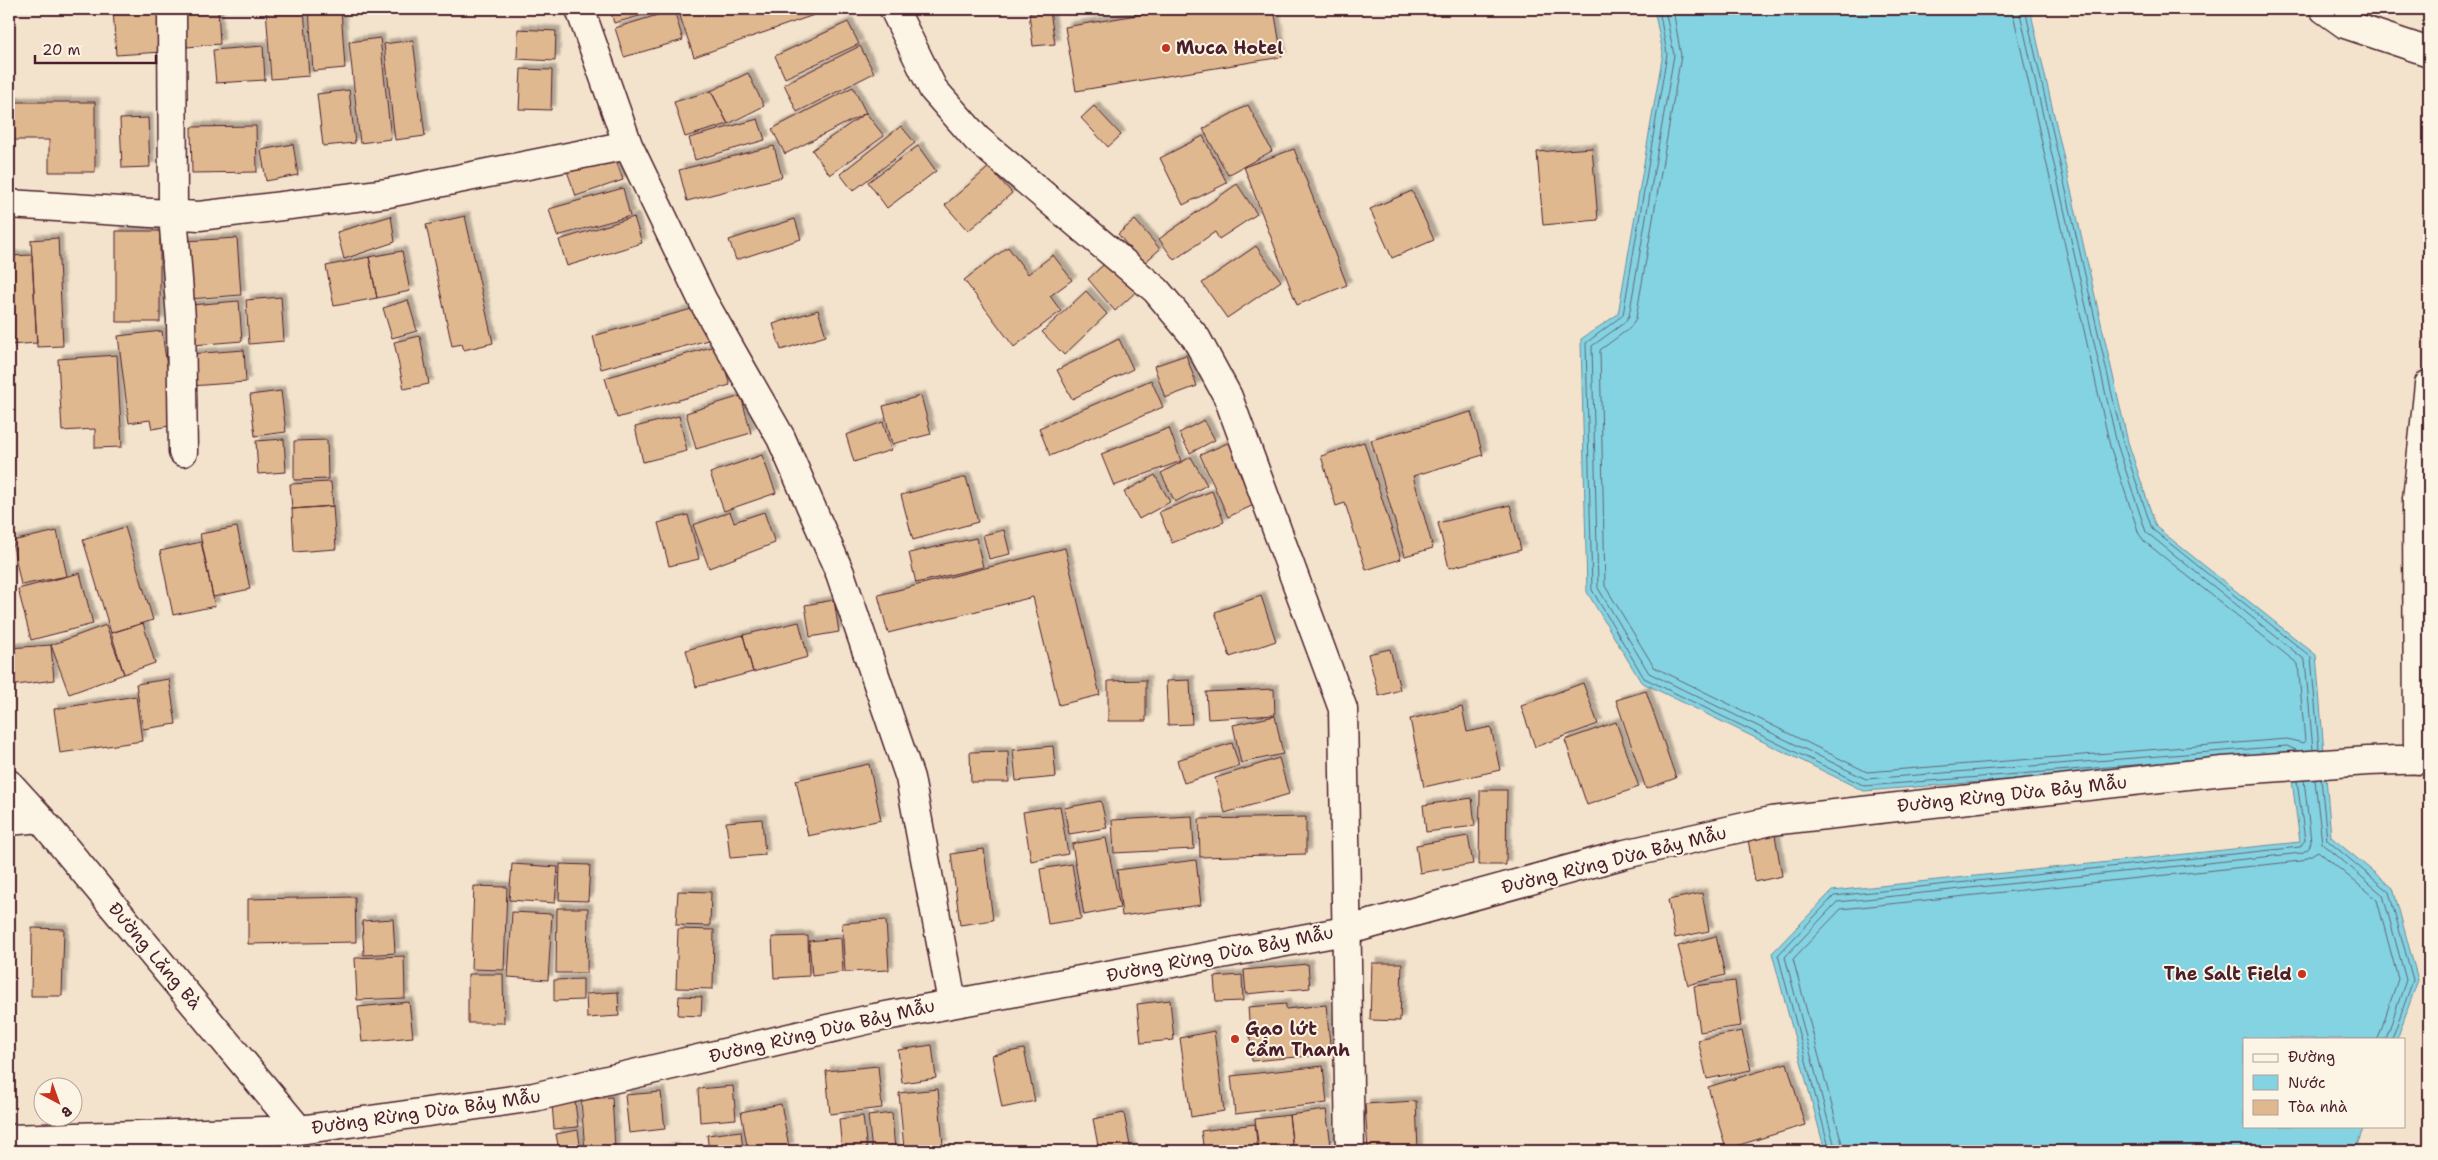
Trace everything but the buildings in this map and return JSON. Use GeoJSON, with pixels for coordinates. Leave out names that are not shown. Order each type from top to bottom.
{"type":"FeatureCollection","features":[{"type":"Feature","properties":{"kind":"street"},"geometry":{"type":"LineString","coordinates":[[172,9],[173,214],[181,319],[183,452]]}},
{"type":"Feature","properties":{"kind":"street"},"geometry":{"type":"LineString","coordinates":[[580,9],[628,145],[703,301],[781,438],[840,573],[910,778],[952,1002]]}},
{"type":"Feature","properties":{"kind":"street"},"geometry":{"type":"LineString","coordinates":[[894,9],[933,89],[977,138],[1156,290],[1196,338],[1228,396],[1343,709],[1345,931],[1350,1151]]}},
{"type":"Feature","properties":{"kind":"street"},"geometry":{"type":"LineString","coordinates":[[2324,9],[2345,24],[2429,52]]}},
{"type":"Feature","properties":{"kind":"street"},"geometry":{"type":"LineString","coordinates":[[9,204],[199,216],[388,192],[628,145]]}},
{"type":"Feature","properties":{"kind":"street"},"geometry":{"type":"LineString","coordinates":[[2424,760],[2417,499],[2429,384]]}},
{"type":"Feature","properties":{"kind":"street","name":"Đường Rừng Dừa Bảy Mẫu"},"geometry":{"type":"LineString","coordinates":[[9,1139],[299,1130],[534,1097],[952,1002],[1136,971],[1345,931],[1625,854],[1771,821],[2223,771],[2368,761],[2424,760]]}},
{"type":"Feature","properties":{"kind":"street","name":"Đường Lăng Bà"},"geometry":{"type":"LineString","coordinates":[[9,784],[40,818],[299,1130]]}},
{"type":"Feature","properties":{"kind":"street"},"geometry":{"type":"LineString","coordinates":[[9,821],[40,818]]}},
{"type":"Feature","properties":{"kind":"water"},"geometry":{"type":"Polygon","coordinates":[[[1654,9],[2030,9],[2128,442],[2156,527],[2316,655],[2331,837],[2393,888],[2418,980],[2397,1038],[2243,1038],[2243,1128],[2363,1128],[2355,1151],[1825,1151],[1772,953],[1832,891],[2300,842],[2289,758],[1864,791],[1641,682],[1587,592],[1581,339],[1618,314],[1663,53],[1654,9]]]}},
{"type":"Feature","properties":{"kind":"place","name":"Muca Hotel"},"geometry":{"type":"Point","coordinates":[1166,48]}},
{"type":"Feature","properties":{"kind":"place","name":"The Salt Field"},"geometry":{"type":"Point","coordinates":[2302,974]}},
{"type":"Feature","properties":{"kind":"place","name":"Gạo lứt Cẩm Thanh"},"geometry":{"type":"Point","coordinates":[1235,1039]}}]}
